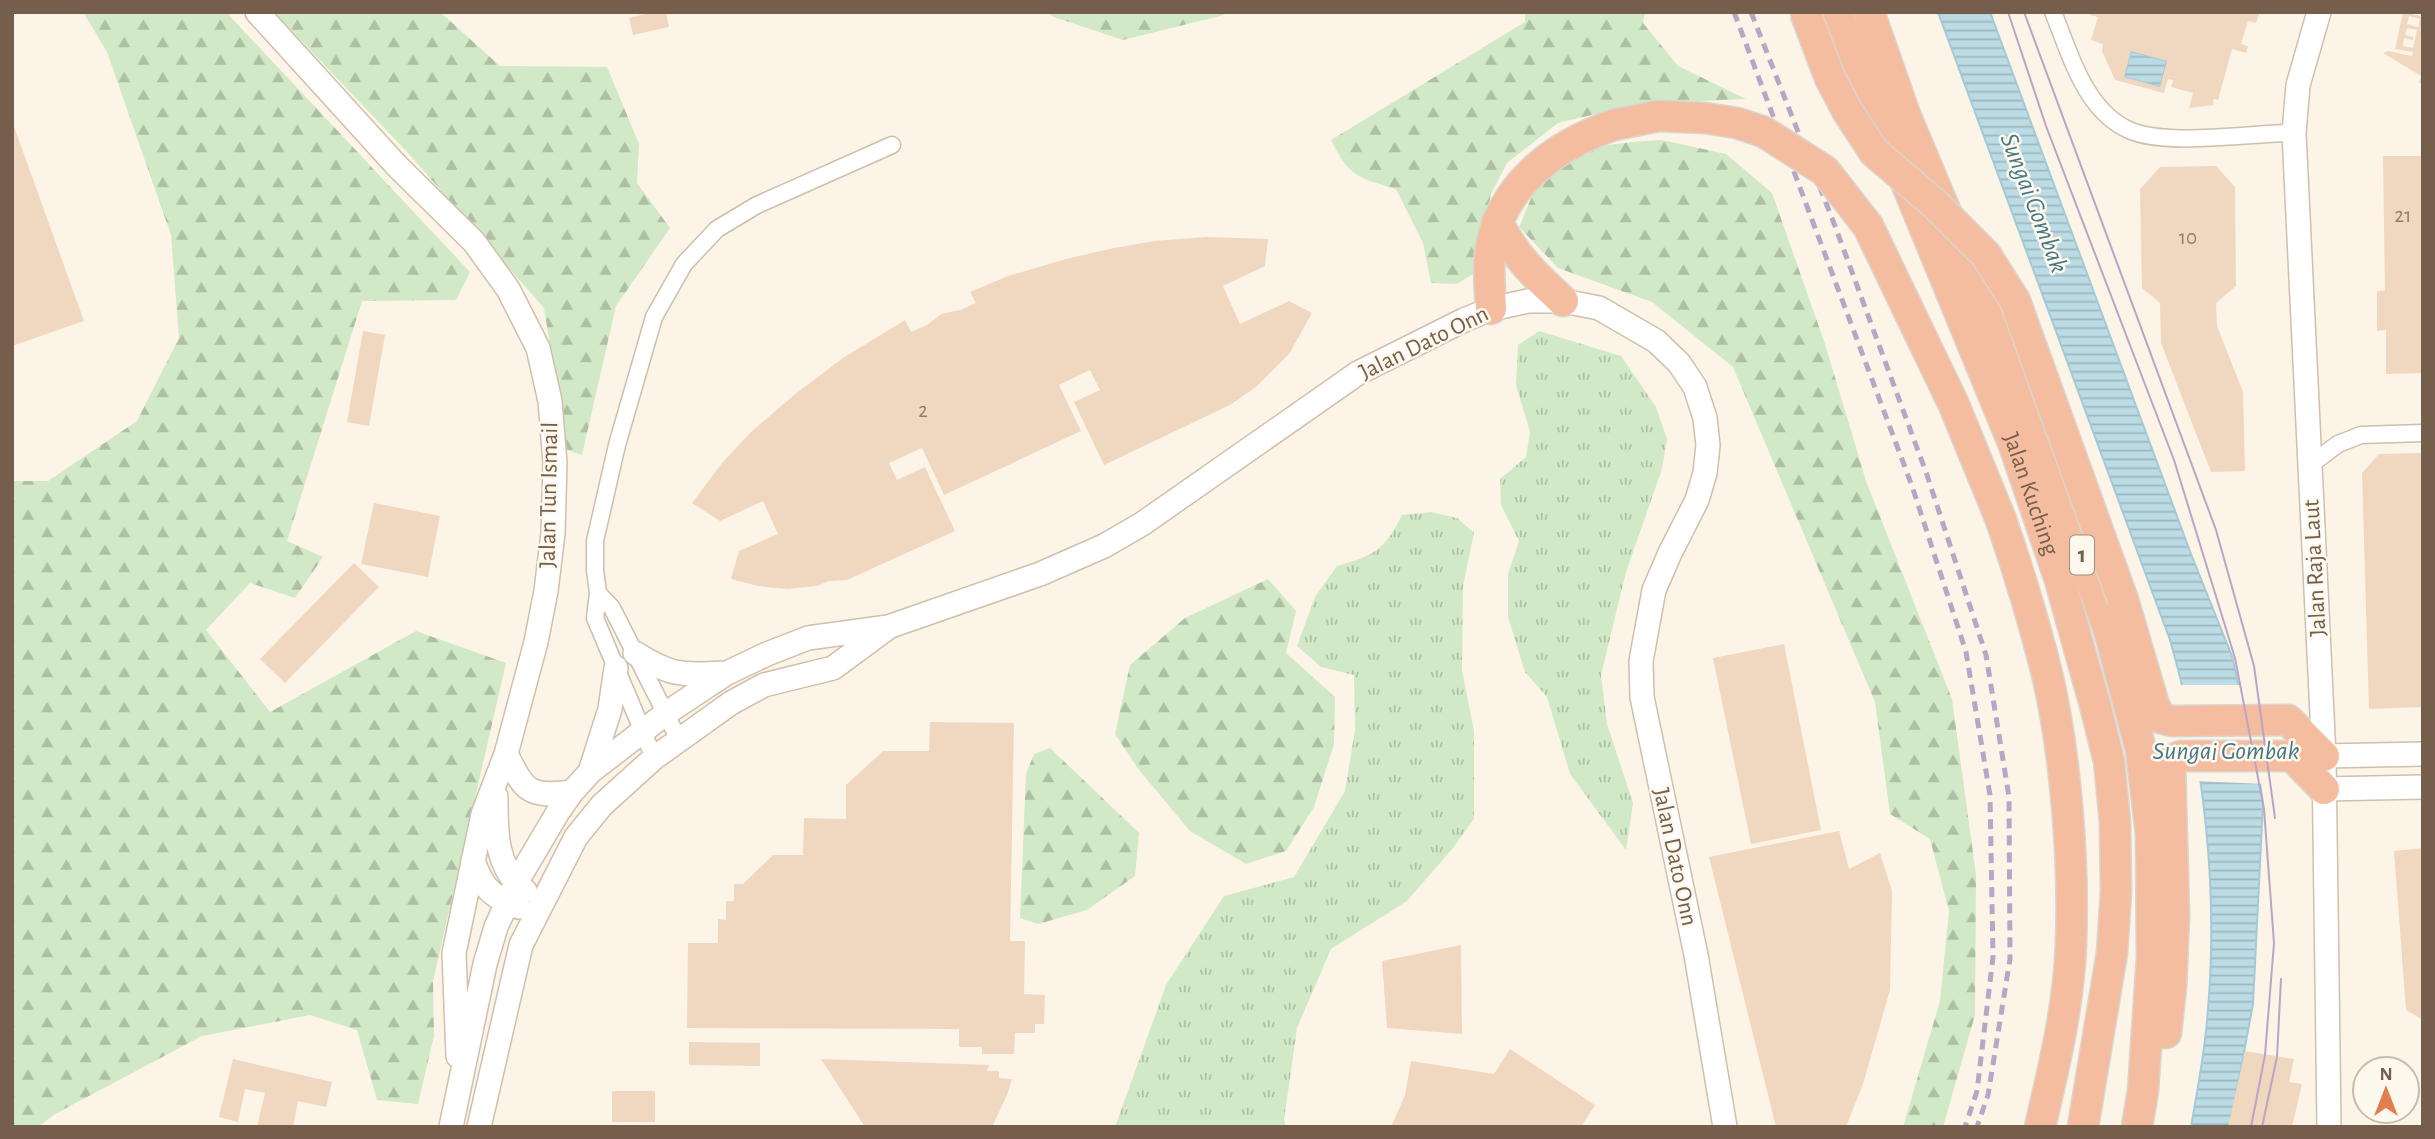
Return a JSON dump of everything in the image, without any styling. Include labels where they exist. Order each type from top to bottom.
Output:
[{"type":"highway","points":[[1805,12],[1830,78],[1874,152],[1936,205],[1986,255],[2015,301],[2123,600],[2160,718],[2172,721],[2288,720],[2324,757]]},
{"type":"highway","name":"Jalan Kuching","points":[[1836,12],[2014,446],[2060,580],[2109,761],[2116,822],[2116,891],[2112,953],[2083,1127]]},
{"type":"highway","name":"Jalan Kuching","points":[[1869,12],[1904,112],[1992,320],[2079,546],[2109,630],[2141,750],[2151,834],[2152,958],[2143,1091],[2137,1127]]},
{"type":"highway","points":[[1491,309],[1490,254],[1497,222],[1508,199],[1536,168],[1557,152],[1578,139],[1614,125],[1658,116],[1705,118],[1737,123],[1764,132],[1825,171],[1868,226],[1954,405],[2001,520],[2025,591],[2048,681],[2061,756],[2069,843],[2071,944],[2066,1001],[2040,1127]]},
{"type":"highway","points":[[1497,222],[1511,248],[1563,301]]},
{"type":"highway","points":[[2152,1127],[2160,1095],[2171,986],[2174,851],[2169,770],[2172,761],[2181,757],[2292,757],[2325,789]]},
{"type":"street","name":"Jalan Tun Ismail","points":[[257,12],[397,166],[474,242],[508,289],[538,348],[550,401],[555,463],[546,591],[536,642],[506,754],[483,814],[472,860],[479,880],[489,891],[511,893],[538,909]]},
{"type":"street","points":[[2053,12],[2089,93],[2105,115],[2129,130],[2151,137],[2176,138],[2294,133]]},
{"type":"street","name":"Jalan Raja Laut","points":[[2319,12],[2298,85],[2294,133],[2324,757],[2329,1127]]},
{"type":"street","points":[[479,1127],[521,945],[538,909],[576,837],[602,805],[654,758],[595,618],[598,593],[595,541],[617,445],[654,317],[684,264],[717,229],[757,205],[892,145]]},
{"type":"street","name":"Jalan Dato Onn","points":[[642,732],[727,673],[767,654],[808,638],[888,627],[1031,577],[1104,546],[1142,524],[1358,373],[1464,320],[1491,309],[1528,301],[1563,301],[1599,308],[1656,341],[1679,363],[1695,387],[1705,418],[1705,473],[1697,500],[1654,590],[1640,661],[1642,696],[1696,955],[1725,1127]]},
{"type":"street","points":[[2310,465],[2338,444],[2361,435],[2423,433]]},
{"type":"street","points":[[598,593],[612,608],[679,740]]},
{"type":"street","name":"Jalan Dato Onn","points":[[654,758],[731,703],[764,685],[833,668],[888,627]]},
{"type":"street","points":[[635,653],[660,669],[676,674],[727,673]]},
{"type":"street","points":[[590,772],[610,709],[616,668]]},
{"type":"street","points":[[451,1127],[485,964],[511,893],[572,792],[590,772],[642,732]]},
{"type":"street","points":[[506,754],[519,780],[528,789],[542,795],[572,792]]},
{"type":"street","points":[[2324,757],[2423,754]]},
{"type":"street","name":"Jalan Tun Ismail","points":[[496,784],[497,846],[511,893]]},
{"type":"street","points":[[2325,789],[2423,787]]},
{"type":"street","points":[[460,1081],[455,1021],[454,953],[472,860]]},
{"type":"street","points":[[485,1092],[496,1127]]},
{"type":"green space","points":[[83,12],[226,12],[470,272],[456,300],[362,301],[287,541],[323,557],[295,598],[250,583],[206,630],[270,712],[416,631],[506,663],[433,981],[434,1036],[418,1104],[377,1100],[357,1030],[310,1015],[202,1036],[55,1114],[38,1127],[12,1127],[12,481],[48,481],[137,421],[179,338],[171,235],[107,52]]},
{"type":"green space","points":[[274,12],[440,12],[500,66],[607,67],[639,144],[637,183],[670,228],[616,306],[582,455],[567,450],[544,308],[408,153]]},
{"type":"green space","points":[[1047,12],[1223,12],[1224,15],[1123,40],[1054,17]]},
{"type":"green space","points":[[1525,12],[1645,12],[1643,23],[1678,66],[1746,99],[1637,104],[1558,123],[1507,163],[1491,194],[1473,274],[1457,284],[1431,283],[1423,243],[1396,189],[1356,174],[1344,162],[1331,140],[1525,22]]},
{"type":"green space","points":[[1662,140],[1726,154],[1772,193],[1825,344],[1866,481],[1952,699],[1976,875],[1975,1015],[1943,1127],[1903,1127],[1940,1001],[1949,911],[1930,839],[1890,814],[1875,702],[1733,367],[1652,302],[1558,268],[1519,227],[1537,187],[1553,169],[1566,160],[1596,148],[1628,142]]},
{"type":"green space","points":[[1539,331],[1621,356],[1656,407],[1667,439],[1662,469],[1626,572],[1601,675],[1607,724],[1633,803],[1626,850],[1570,774],[1547,697],[1525,672],[1508,617],[1508,574],[1519,541],[1501,505],[1500,479],[1526,457],[1530,432],[1516,385],[1518,345]]},
{"type":"green space","points":[[1431,512],[1457,518],[1474,533],[1463,586],[1462,670],[1474,731],[1474,819],[1407,901],[1331,949],[1297,1028],[1284,1120],[1286,1127],[1115,1127],[1166,985],[1224,896],[1294,877],[1345,791],[1355,730],[1354,675],[1321,667],[1297,646],[1315,597],[1337,566],[1377,550],[1390,536],[1402,515]]},
{"type":"green space","points":[[1268,579],[1296,611],[1286,653],[1335,697],[1334,744],[1314,807],[1286,851],[1246,864],[1190,831],[1139,770],[1115,734],[1130,665],[1185,618]]},
{"type":"green space","points":[[1050,748],[1139,833],[1135,876],[1087,910],[1038,924],[1020,918],[1026,774],[1034,754]]},
{"type":"water","name":"Sungai Gombak","points":[[1938,12],[1990,12],[2191,554],[2232,656],[2254,739],[2263,804],[2253,1004],[2230,1127],[2191,1127],[2206,1034],[2210,973],[2210,877],[2192,732],[2170,640]]},
{"type":"water","points":[[2131,51],[2167,61],[2160,87],[2124,77]]},
{"type":"pier","points":[[2179,685],[2242,685],[2258,738],[2264,784],[2197,781]]},
{"type":"building","points":[[666,12],[669,27],[633,35],[629,18]]},
{"type":"building","points":[[2091,12],[2260,12],[2256,23],[2248,21],[2241,44],[2248,46],[2246,53],[2232,49],[2218,100],[2214,99],[2213,105],[2189,108],[2193,93],[2171,87],[2173,80],[2168,79],[2164,93],[2115,80],[2102,51],[2103,44],[2091,40],[2098,17],[2090,15]],"holes":[[[2131,51],[2167,61],[2160,87],[2124,77]]]},
{"type":"building","points":[[2403,12],[2420,16],[2423,12],[2423,83],[2419,83],[2421,76],[2383,53],[2388,51],[2412,56],[2413,52],[2395,49]],"holes":[[[2409,16],[2420,19],[2418,27],[2407,24]],[[2407,28],[2417,30],[2413,48],[2403,46],[2404,38],[2413,40],[2413,37],[2405,35]]]},
{"type":"building","points":[[12,121],[84,321],[12,346]]},
{"type":"building","points":[[2383,156],[2423,156],[2423,373],[2386,374],[2386,330],[2377,331],[2377,291],[2385,291]]},
{"type":"building","points":[[2216,166],[2235,187],[2236,286],[2216,303],[2217,326],[2243,392],[2245,471],[2211,472],[2161,343],[2160,303],[2142,288],[2140,189],[2160,167]]},
{"type":"building","points":[[1206,237],[1268,239],[1265,266],[1223,286],[1240,324],[1289,301],[1312,313],[1289,354],[1256,387],[1230,405],[1104,465],[1074,402],[1100,390],[1090,370],[1059,385],[1081,431],[944,495],[922,448],[889,463],[897,480],[925,467],[955,531],[847,580],[787,589],[758,586],[731,579],[739,551],[778,534],[763,501],[720,521],[692,503],[722,463],[751,432],[843,358],[905,320],[911,332],[927,325],[941,314],[976,303],[970,292],[1008,276],[1114,248],[1154,241]]},
{"type":"building","points":[[363,331],[385,335],[369,426],[347,422]]},
{"type":"building","points":[[2423,453],[2423,707],[2369,709],[2362,473],[2379,454]]},
{"type":"building","points":[[374,503],[440,516],[428,577],[361,564]]},
{"type":"building","points":[[354,563],[379,587],[285,683],[260,659]]},
{"type":"building","points":[[1784,644],[1821,830],[1751,844],[1713,658]]},
{"type":"building","points":[[930,722],[1014,723],[1010,941],[1025,941],[1024,994],[1045,995],[1044,1024],[1035,1024],[1035,1033],[1015,1033],[1014,1054],[982,1054],[982,1047],[959,1047],[959,1029],[687,1028],[688,943],[718,943],[718,919],[726,920],[726,901],[734,901],[734,884],[743,884],[773,855],[803,855],[804,818],[846,819],[846,785],[883,751],[929,751]]},
{"type":"building","points":[[1839,831],[1849,869],[1880,853],[1892,891],[1890,990],[1863,1084],[1846,1127],[1776,1127],[1709,857]]},
{"type":"building","points":[[2423,848],[2423,1020],[2406,1010],[2394,851]]},
{"type":"building","points":[[1461,945],[1462,1034],[1387,1028],[1382,961]]},
{"type":"building","points":[[689,1042],[760,1043],[760,1066],[689,1065]]},
{"type":"building","points":[[1510,1049],[1595,1105],[1581,1127],[1391,1127],[1405,1095],[1411,1061],[1494,1074]]},
{"type":"building","points":[[2245,1051],[2294,1059],[2289,1082],[2302,1084],[2292,1127],[2228,1127]]},
{"type":"building","points":[[233,1059],[332,1082],[326,1107],[298,1101],[293,1127],[257,1127],[265,1093],[245,1089],[238,1122],[219,1117]]},
{"type":"building","points":[[821,1059],[989,1065],[987,1071],[999,1071],[999,1078],[1012,1079],[992,1127],[865,1127]]},
{"type":"building","points":[[612,1091],[655,1091],[655,1122],[612,1122]]},
{"type":"tram line","points":[[2008,12],[2046,126],[2174,460],[2235,658],[2264,809],[2274,943],[2265,1055],[2251,1127]]},
{"type":"tram line","points":[[2024,12],[2216,530],[2254,666],[2275,818]]},
{"type":"tram line","points":[[2262,1127],[2277,1057],[2281,979]]},
{"type":"railway","points":[[1734,12],[1912,486],[1966,652],[1990,795],[1993,957],[1977,1091],[1965,1127]]},
{"type":"railway","points":[[1751,12],[1835,226],[1927,475],[1986,655],[2009,797],[2010,959],[1988,1095],[1977,1127]]}]
